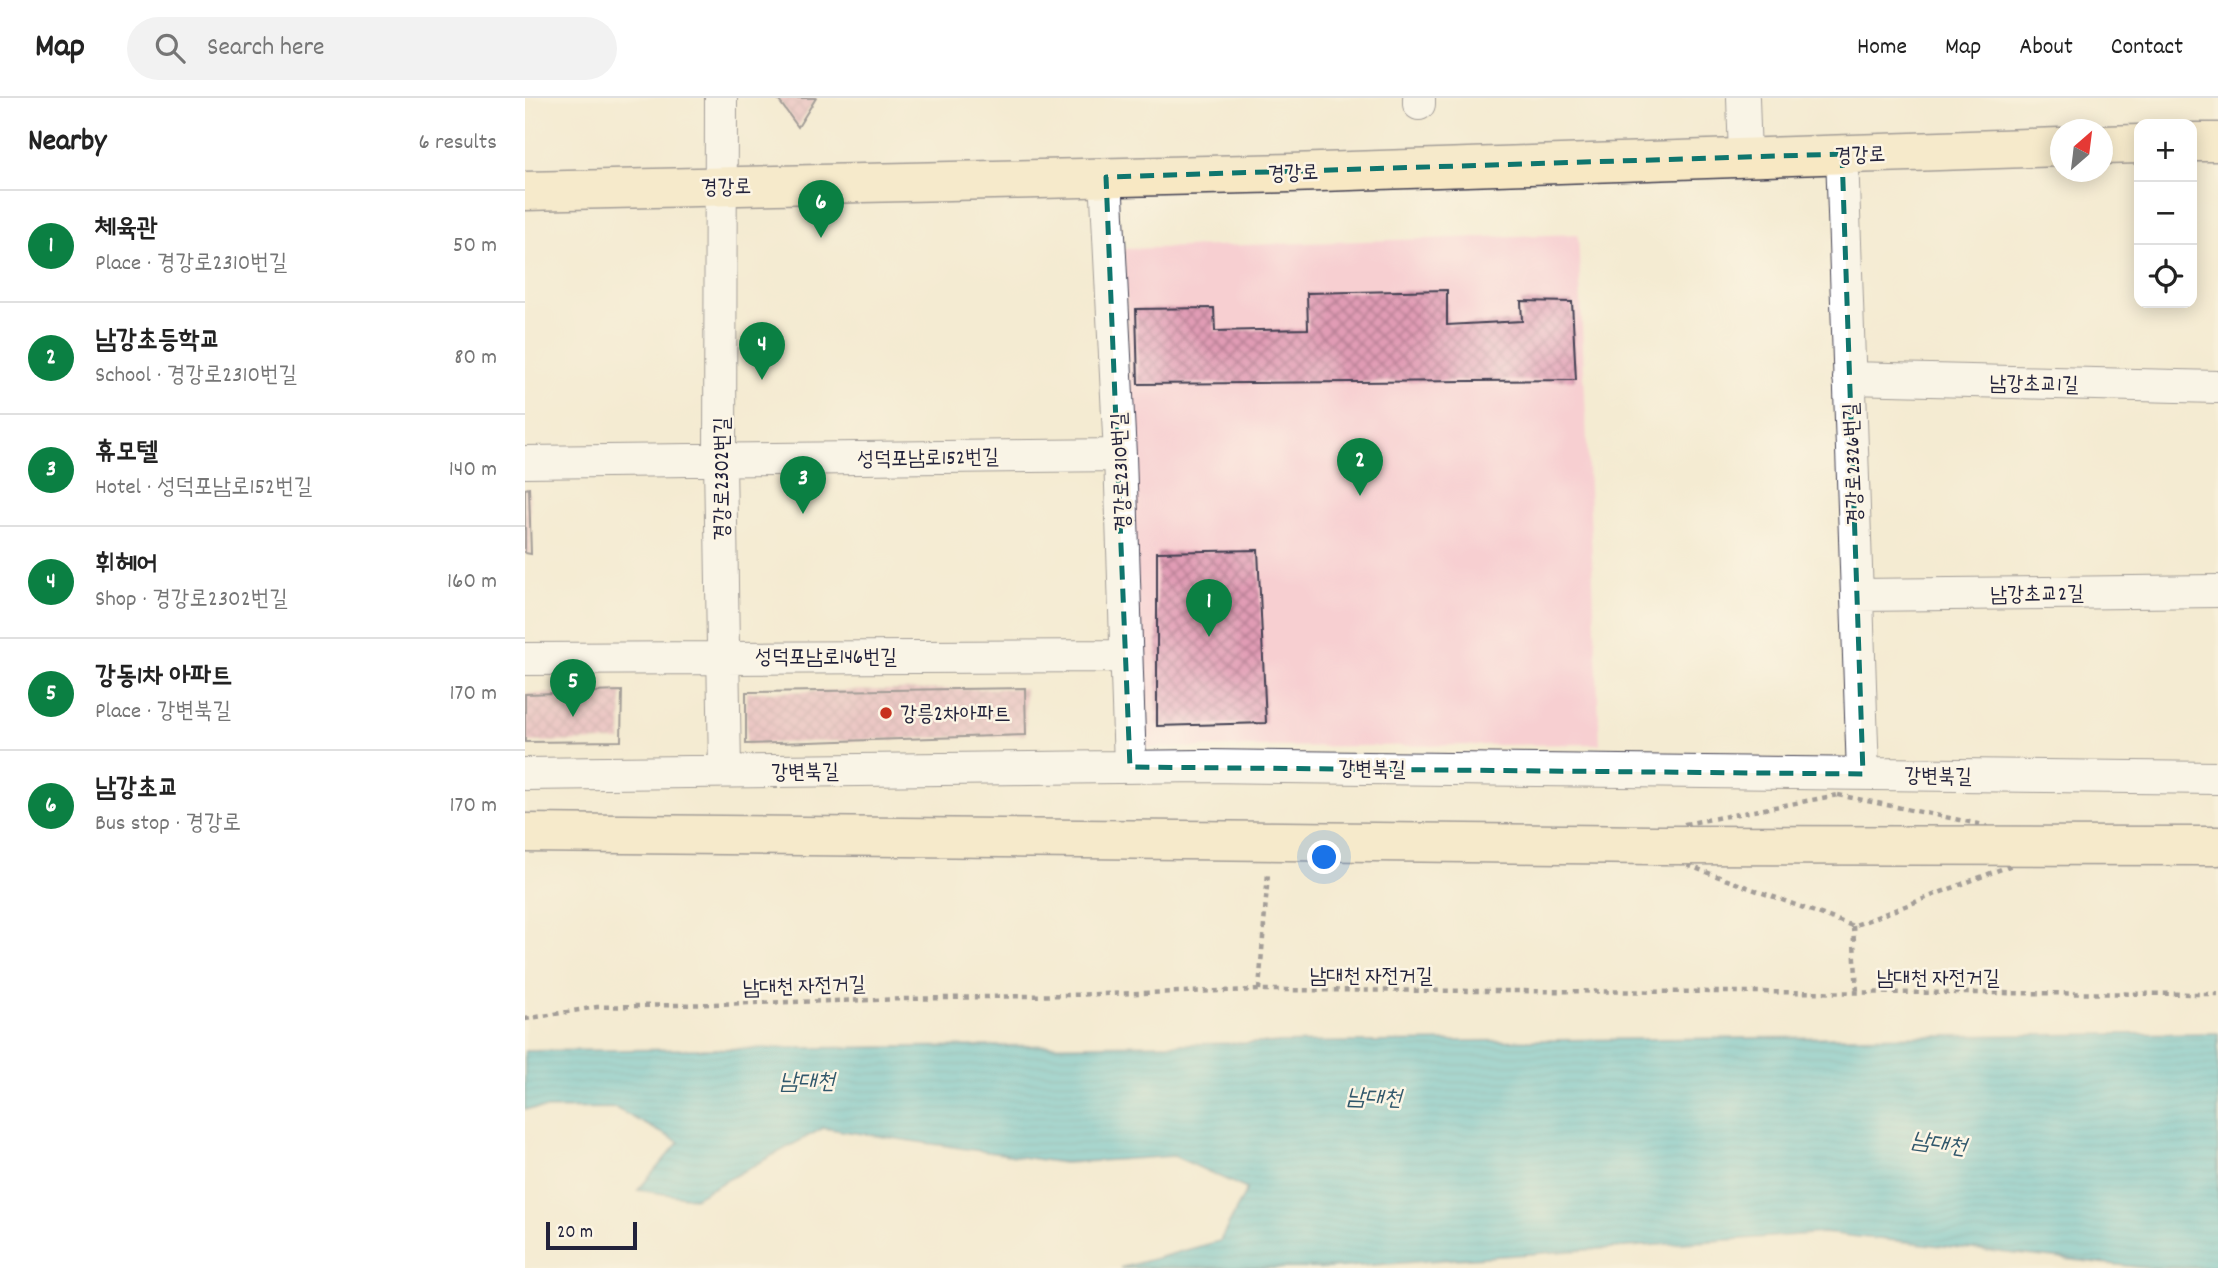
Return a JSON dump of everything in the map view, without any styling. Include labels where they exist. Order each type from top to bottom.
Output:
[{"type":"street","name":"경강로2302번길","points":[[721,98],[723,186],[720,460],[725,771]]},
{"type":"street","points":[[1743,98],[1745,157]]},
{"type":"street","points":[[2197,142],[2218,142]]},
{"type":"street","points":[[2113,145],[2134,144]]},
{"type":"street","name":"경강로","points":[[525,191],[1106,177],[2050,147]]},
{"type":"street","name":"경강로2326번길","points":[[1842,154],[1863,774]]},
{"type":"street","name":"경강로2310번길","points":[[1106,177],[1120,455],[1130,767]]},
{"type":"street","name":"남강초교1길","points":[[1850,379],[2218,387]]},
{"type":"street","name":"성덕포남로152번길","points":[[525,463],[1120,455]]},
{"type":"street","name":"남강초교2길","points":[[1857,594],[2218,591]]},
{"type":"street","name":"성덕포남로146번길","points":[[525,659],[1126,656]]},
{"type":"street","name":"강변북길","points":[[525,774],[1130,767],[2218,778]]},
{"type":"street","points":[[525,833],[1271,841],[2218,846]]},
{"type":"path","points":[[1259,990],[1271,841]]},
{"type":"path","points":[[1853,926],[1857,993]]},
{"type":"path","name":"남대천 자전거길","points":[[525,1019],[597,1007],[1259,990],[2218,994]]},
{"type":"highlighted area","points":[[1842,154],[1863,774],[1130,767],[1106,177]]},
{"type":"shaded area","points":[[1578,234],[1600,744],[1138,748],[1125,249]]},
{"type":"water","name":"남대천","points":[[2218,1033],[2218,1268],[2148,1268],[1824,1233],[1327,1268],[1120,1268],[1220,1241],[1247,1189],[1174,1156],[1064,1163],[823,1128],[694,1198],[638,1190],[679,1142],[615,1108],[525,1109],[525,1051]]},
{"type":"building","points":[[777,98],[816,98],[798,127]]},
{"type":"building","points":[[1447,290],[1447,325],[1522,321],[1521,301],[1572,302],[1576,380],[1138,384],[1136,309],[1214,308],[1215,331],[1308,329],[1307,293]]},
{"type":"building","points":[[529,488],[531,554],[525,553],[525,489]]},
{"type":"building","points":[[1258,550],[1266,723],[1157,726],[1157,552]]},
{"type":"building","name":"강릉2차아파트","points":[[1025,688],[1026,735],[746,744],[746,692]]},
{"type":"building","points":[[622,691],[621,741],[525,742],[525,694]]},
{"type":"place","name":"남강초교","points":[[821,238]]},
{"type":"place","name":"휘헤어","points":[[762,380]]},
{"type":"place","name":"남강초등학교","points":[[1360,496]]},
{"type":"place","name":"휴모텔","points":[[803,514]]},
{"type":"place","name":"체육관","points":[[1209,637]]},
{"type":"place","name":"강릉2차아파트","points":[[886,713]]},
{"type":"place","name":"강동1차 아파트","points":[[573,717]]}]
